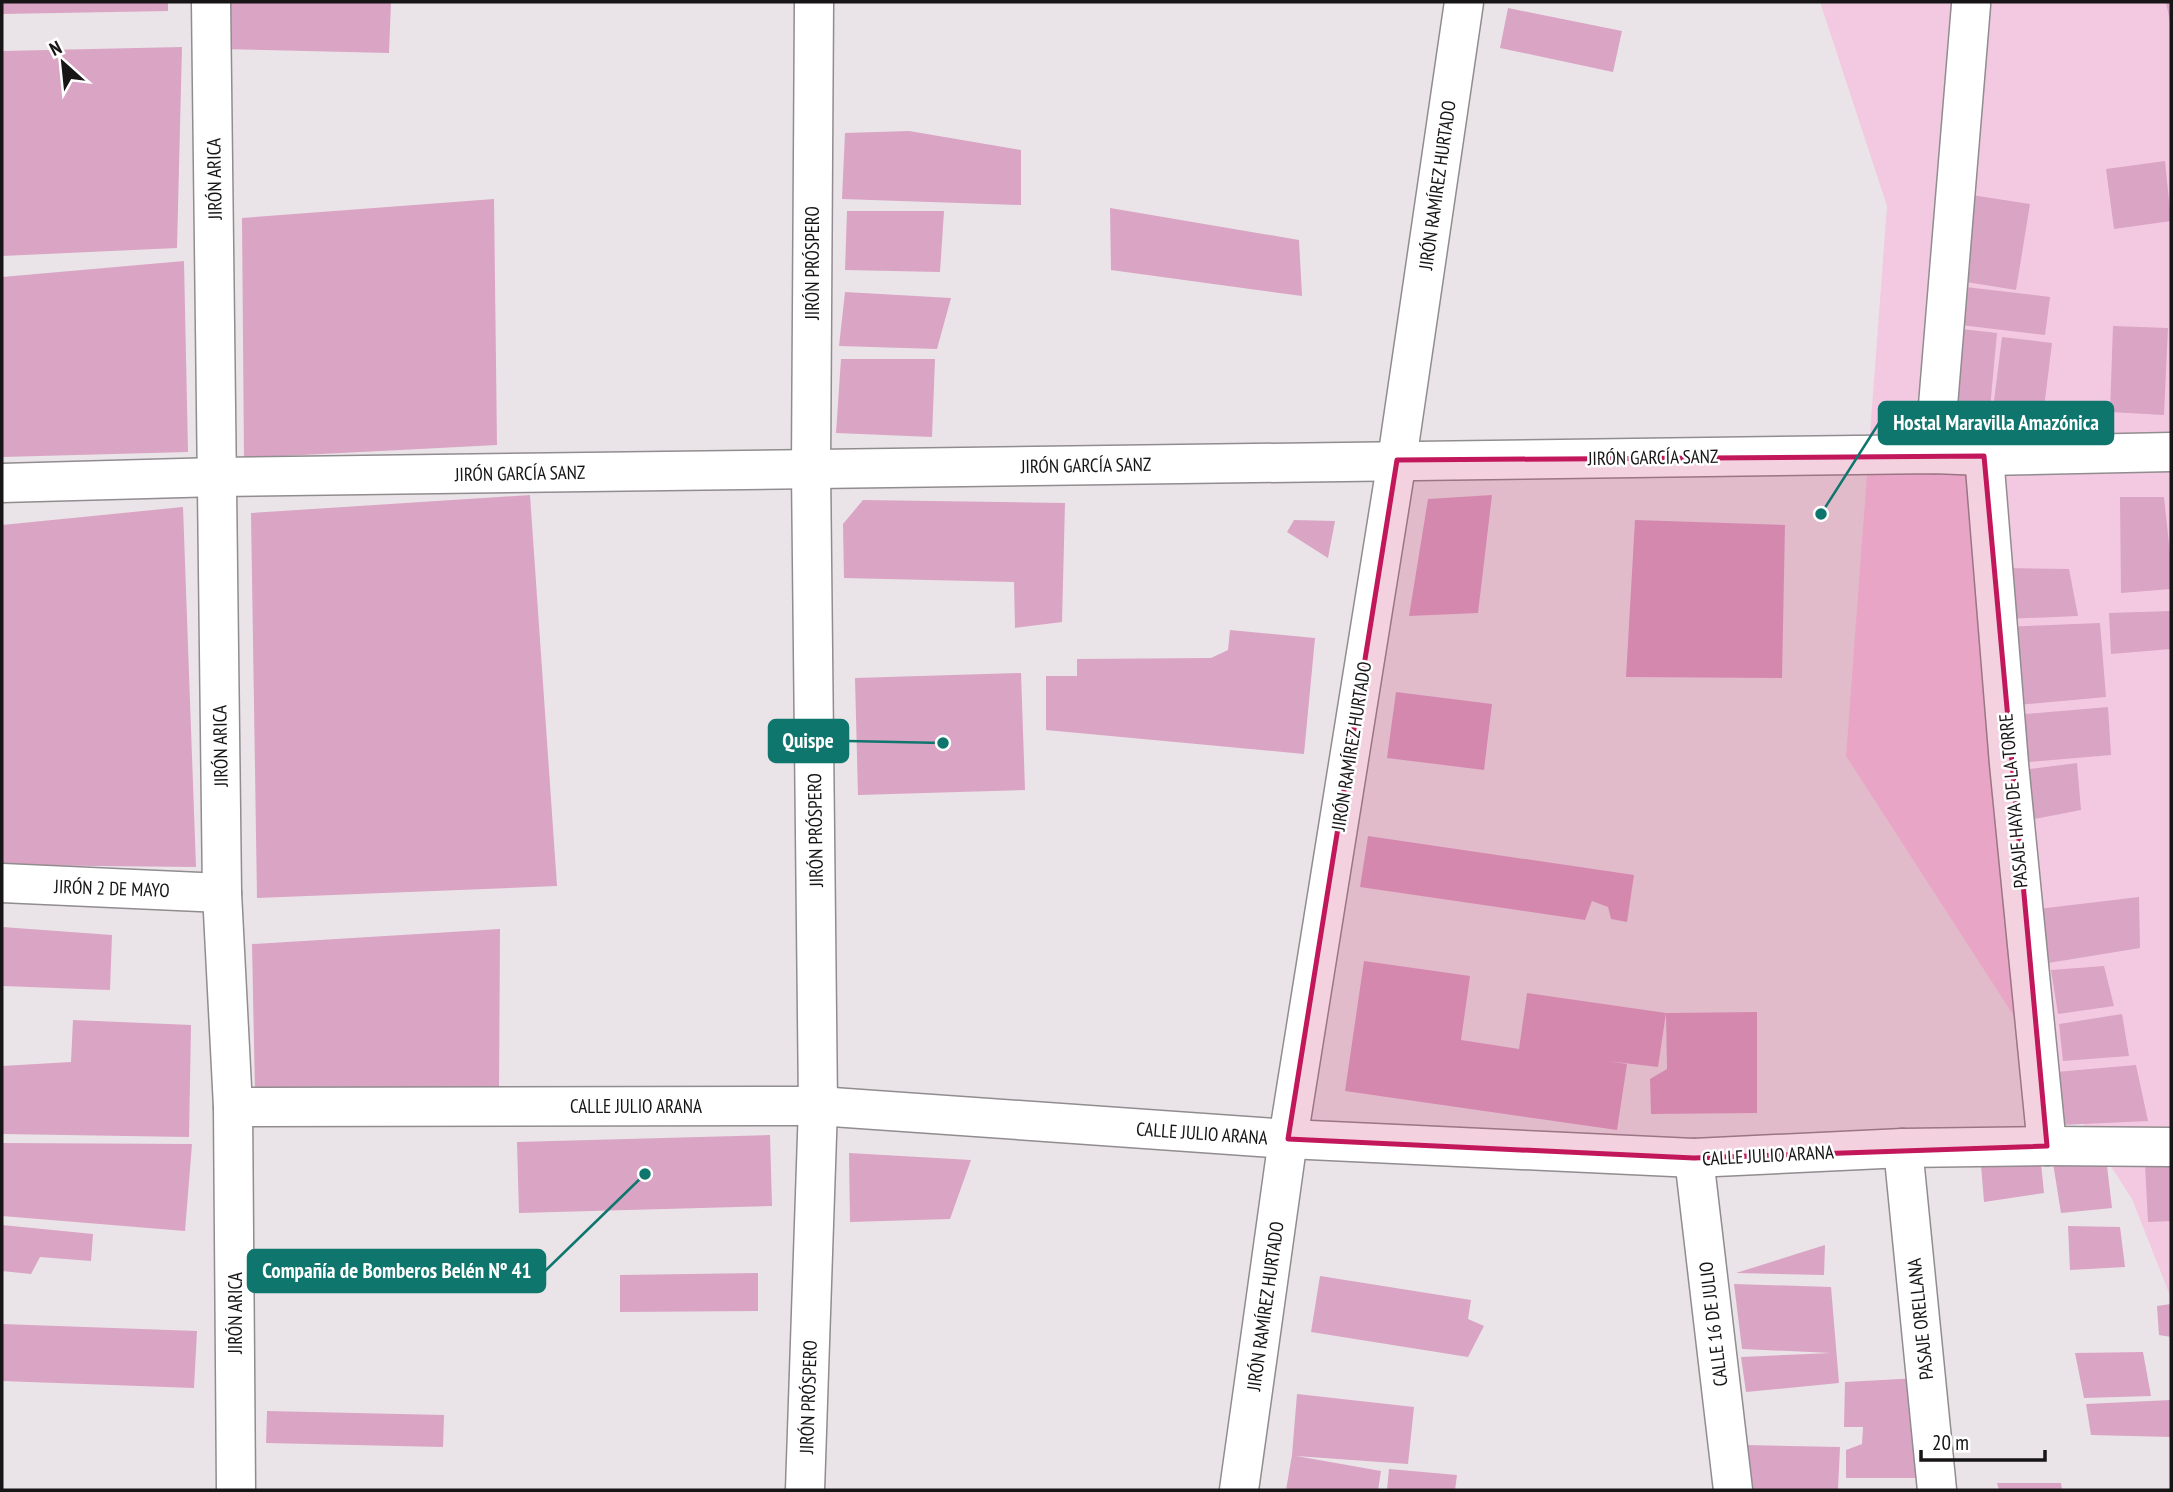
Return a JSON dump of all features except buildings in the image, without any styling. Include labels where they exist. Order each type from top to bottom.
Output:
[{"type":"street","name":"JIRÓN ARICA","points":[[211,2],[222,892],[233,1107],[236,1490]]},
{"type":"street","name":"JIRÓN PRÓSPERO","points":[[805,1490],[818,1106],[811,469],[814,2]]},
{"type":"street","name":"JIRÓN RAMÍREZ HURTADO","points":[[1239,1490],[1288,1139],[1397,460],[1464,2]]},
{"type":"street","points":[[1934,454],[1970,5]]},
{"type":"street","name":"JIRÓN GARCÍA SANZ","points":[[2,483],[218,477],[1397,460],[2171,452]]},
{"type":"street","name":"PASAJE HAYA DE LA TORRE","points":[[1984,456],[2009,764],[2047,1146]]},
{"type":"street","name":"JIRÓN 2 DE MAYO","points":[[2,883],[222,892]]},
{"type":"street","name":"CALLE JULIO ARANA","points":[[233,1107],[818,1106],[1288,1139],[1694,1158],[1903,1148],[2171,1147]]},
{"type":"street","name":"PASAJE ORELLANA","points":[[1903,1148],[1937,1490]]},
{"type":"street","name":"CALLE 16 DE JULIO","points":[[1694,1158],[1733,1490]]},
{"type":"highlighted area","points":[[1984,456],[2047,1146],[1694,1158],[1288,1139],[1397,460]]},
{"type":"shaded area","points":[[1820,2],[2171,2],[2171,1298],[2132,1199],[1846,756],[1887,206]]},
{"type":"place","name":"Hostal Maravilla Amazónica","points":[[1821,514]]},
{"type":"place","name":"Quispe","points":[[943,743]]},
{"type":"place","name":"Compañía de Bomberos Belén Nº 41","points":[[645,1174]]}]
